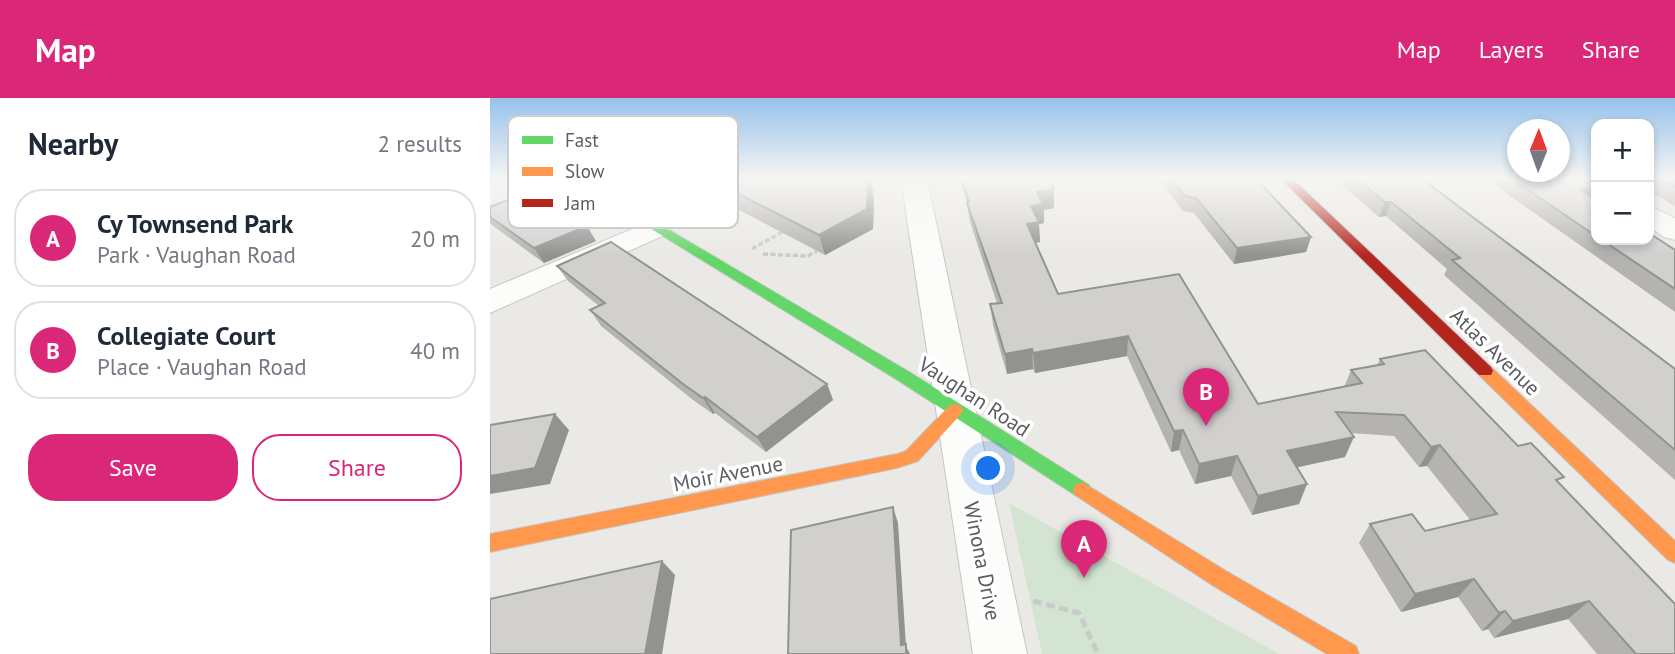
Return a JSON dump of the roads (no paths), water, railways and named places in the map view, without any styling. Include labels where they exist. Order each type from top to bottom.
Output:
[{"type":"street","name":"Winona Drive","points":[[919,205],[1000,654]]},
{"type":"street","name":"Atlas Avenue","points":[[1314,205],[1675,554]]},
{"type":"street","points":[[1654,218],[1675,231]]},
{"type":"street","points":[[490,302],[656,228]]},
{"type":"street","name":"Vaughan Road","points":[[656,228],[814,321],[1219,578],[1348,654]]},
{"type":"street","name":"Moir Avenue","points":[[490,544],[897,461],[912,456],[955,410]]},
{"type":"place","name":"Collegiate Court","points":[[1206,426]]},
{"type":"place","name":"Cy Townsend Park","points":[[1084,578]]}]
